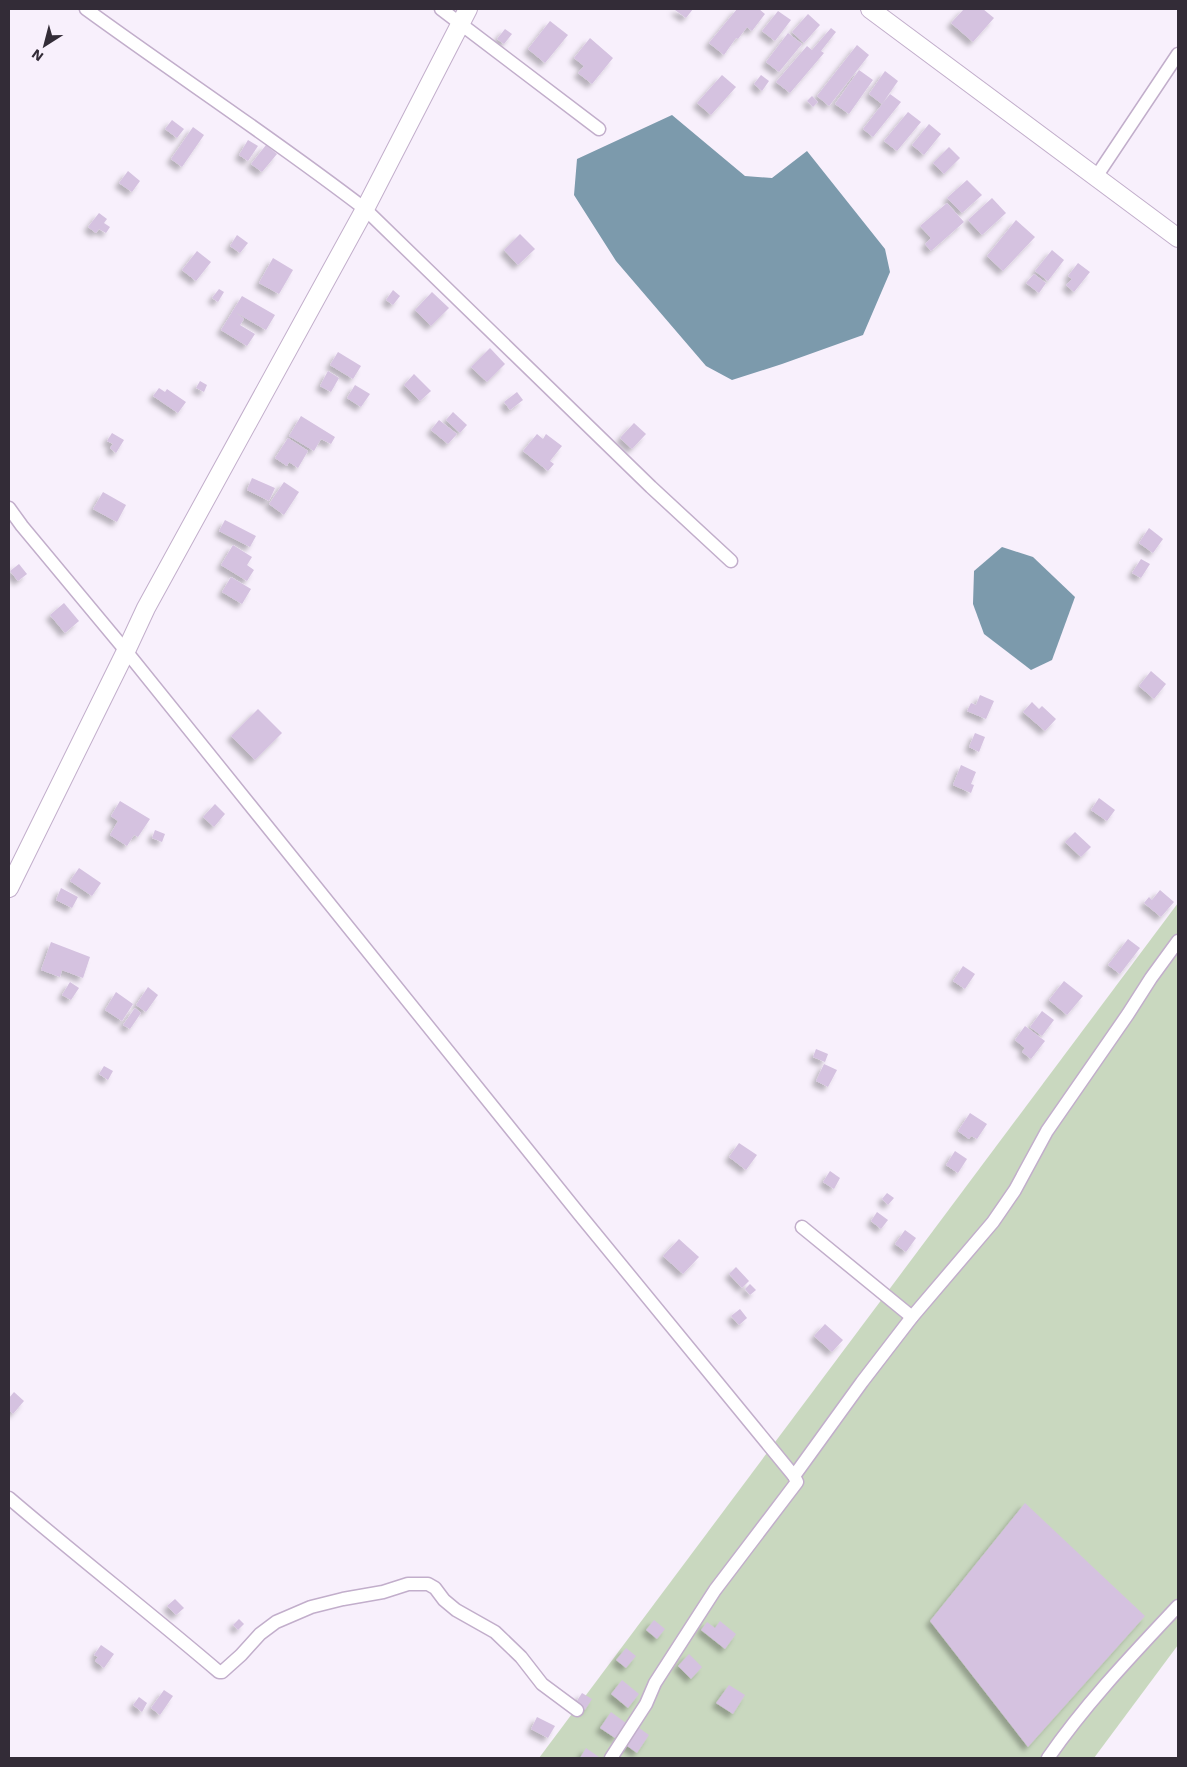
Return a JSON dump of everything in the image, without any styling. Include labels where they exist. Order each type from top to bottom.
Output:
[{"type":"street","points":[[86,9],[320,174],[365,209],[651,487],[731,561]]},
{"type":"street","points":[[441,9],[465,16],[599,129]]},
{"type":"street","points":[[870,9],[1178,238]]},
{"type":"street","points":[[11,876],[146,608],[365,209],[465,16]]},
{"type":"street","points":[[1096,177],[1178,54]]},
{"type":"street","points":[[9,508],[580,1216],[794,1476],[796,1482],[704,1607],[655,1683],[646,1704],[611,1758]]},
{"type":"street","points":[[794,1476],[912,1317],[993,1222],[1015,1190],[1047,1131],[1178,941]]},
{"type":"street","points":[[802,1227],[912,1317]]},
{"type":"street","points":[[9,1498],[219,1672],[222,1672],[242,1655],[260,1634],[276,1622],[311,1607],[383,1592],[408,1584],[428,1584],[435,1588],[444,1600],[456,1610],[495,1632],[521,1657],[542,1684],[577,1710]]},
{"type":"street","points":[[1048,1758],[1117,1671],[1178,1606]]},
{"type":"green space","points":[[1178,903],[1178,1645],[1094,1758],[539,1758]]},
{"type":"water","points":[[672,115],[745,176],[772,178],[807,151],[885,249],[890,272],[863,335],[732,380],[706,366],[616,261],[574,195],[577,159]]},
{"type":"water","points":[[1002,547],[1033,557],[1075,597],[1052,660],[1031,670],[984,634],[973,604],[974,571]]},
{"type":"building","points":[[676,9],[693,9],[686,18]]},
{"type":"building","points":[[737,9],[759,9],[765,14],[752,31],[747,27],[738,39],[736,38],[724,55],[709,43]]},
{"type":"building","points":[[964,9],[983,9],[994,18],[973,42],[951,23]]},
{"type":"building","points":[[778,11],[791,20],[775,41],[762,31]]},
{"type":"building","points":[[808,14],[820,25],[804,43],[792,32]]},
{"type":"building","points":[[550,21],[568,35],[545,63],[528,49]]},
{"type":"building","points":[[831,28],[836,32],[821,51],[824,53],[790,93],[776,82],[807,46],[812,50]]},
{"type":"building","points":[[505,29],[512,34],[504,44],[497,39]]},
{"type":"building","points":[[788,33],[802,44],[779,72],[766,62]]},
{"type":"building","points":[[590,38],[613,58],[592,84],[578,73],[584,66],[574,58]]},
{"type":"building","points":[[857,45],[869,55],[829,106],[817,96]]},
{"type":"building","points":[[859,70],[873,80],[849,114],[835,104]]},
{"type":"building","points":[[885,71],[898,81],[882,104],[869,94]]},
{"type":"building","points":[[722,75],[736,87],[711,115],[697,103]]},
{"type":"building","points":[[761,75],[769,81],[762,91],[754,84]]},
{"type":"building","points":[[890,94],[901,102],[873,137],[863,129]]},
{"type":"building","points":[[812,96],[818,102],[813,107],[807,101]]},
{"type":"building","points":[[908,112],[921,122],[897,151],[884,141]]},
{"type":"building","points":[[172,120],[184,129],[177,138],[165,129]]},
{"type":"building","points":[[929,124],[941,134],[924,155],[912,145]]},
{"type":"building","points":[[193,127],[204,135],[182,167],[171,159]]},
{"type":"building","points":[[248,140],[258,146],[248,161],[239,155]]},
{"type":"building","points":[[266,145],[277,154],[262,172],[251,164]]},
{"type":"building","points":[[949,147],[960,158],[944,174],[933,163]]},
{"type":"building","points":[[128,171],[140,181],[132,192],[119,183]]},
{"type":"building","points":[[967,180],[982,195],[962,213],[947,198]]},
{"type":"building","points":[[992,198],[1006,213],[982,235],[968,220]]},
{"type":"building","points":[[947,203],[964,222],[931,251],[925,244],[931,238],[920,226]]},
{"type":"building","points":[[99,213],[107,219],[104,223],[110,227],[106,233],[99,229],[96,233],[88,227]]},
{"type":"building","points":[[1016,220],[1035,237],[1003,271],[987,256]]},
{"type":"building","points":[[520,234],[535,249],[518,265],[504,250]]},
{"type":"building","points":[[237,235],[248,243],[240,253],[230,246]]},
{"type":"building","points":[[1052,250],[1064,260],[1048,281],[1035,271]]},
{"type":"building","points":[[197,251],[211,262],[196,281],[182,270]]},
{"type":"building","points":[[273,258],[293,270],[279,294],[259,283]]},
{"type":"building","points":[[1078,263],[1090,272],[1074,292],[1066,285],[1072,279],[1068,276]]},
{"type":"building","points":[[1034,274],[1046,283],[1039,293],[1026,283]]},
{"type":"building","points":[[219,289],[224,292],[218,302],[212,298]]},
{"type":"building","points":[[393,290],[400,296],[393,305],[386,300]]},
{"type":"building","points":[[432,292],[449,308],[431,326],[415,310]]},
{"type":"building","points":[[242,296],[275,315],[266,330],[235,312],[244,319],[240,325],[255,334],[247,346],[221,330]]},
{"type":"building","points":[[490,348],[505,364],[487,382],[471,367]]},
{"type":"building","points":[[338,352],[361,366],[353,379],[330,365]]},
{"type":"building","points":[[328,371],[339,378],[331,392],[320,386]]},
{"type":"building","points":[[414,374],[431,391],[420,401],[404,385]]},
{"type":"building","points":[[200,381],[207,385],[204,392],[196,388]]},
{"type":"building","points":[[355,385],[370,394],[361,407],[347,398]]},
{"type":"building","points":[[159,388],[165,392],[167,389],[186,402],[178,413],[153,396]]},
{"type":"building","points":[[517,392],[523,400],[510,410],[504,402]]},
{"type":"building","points":[[453,412],[467,425],[460,433],[446,420]]},
{"type":"building","points":[[301,416],[335,437],[331,444],[321,439],[314,451],[289,436]]},
{"type":"building","points":[[439,420],[457,434],[448,444],[431,430]]},
{"type":"building","points":[[634,423],[646,434],[632,449],[620,438]]},
{"type":"building","points":[[112,433],[124,440],[116,453],[110,448],[113,444],[107,441]]},
{"type":"building","points":[[537,434],[543,439],[546,434],[562,446],[550,461],[554,464],[548,471],[523,451]]},
{"type":"building","points":[[288,438],[308,451],[298,468],[289,462],[287,466],[275,458]]},
{"type":"building","points":[[252,478],[275,488],[269,501],[247,490]]},
{"type":"building","points":[[284,482],[299,492],[284,515],[269,504]]},
{"type":"building","points":[[103,492],[126,505],[117,522],[93,509]]},
{"type":"building","points":[[225,520],[256,536],[250,547],[219,531]]},
{"type":"building","points":[[1149,528],[1163,539],[1153,553],[1139,543]]},
{"type":"building","points":[[233,545],[252,557],[247,565],[254,570],[247,581],[221,565]]},
{"type":"building","points":[[1141,559],[1150,564],[1141,578],[1132,573]]},
{"type":"building","points":[[19,564],[27,574],[18,581],[10,571]]},
{"type":"building","points":[[231,577],[251,589],[242,604],[222,592]]},
{"type":"building","points":[[64,603],[79,621],[65,633],[50,615]]},
{"type":"building","points":[[1151,671],[1166,684],[1154,699],[1139,686]]},
{"type":"building","points":[[980,695],[994,701],[986,719],[967,711],[971,703],[976,705]]},
{"type":"building","points":[[1032,702],[1039,709],[1042,706],[1056,719],[1045,731],[1023,712]]},
{"type":"building","points":[[258,709],[282,733],[255,760],[231,736]]},
{"type":"building","points":[[975,733],[985,737],[979,752],[969,747]]},
{"type":"building","points":[[961,765],[976,772],[971,784],[974,785],[971,793],[953,785]]},
{"type":"building","points":[[1099,798],[1115,810],[1107,821],[1091,810]]},
{"type":"building","points":[[120,801],[150,819],[138,837],[134,835],[127,846],[110,835],[118,821],[111,816]]},
{"type":"building","points":[[215,804],[225,814],[214,827],[203,817]]},
{"type":"building","points":[[155,830],[165,834],[162,842],[152,838]]},
{"type":"building","points":[[1075,832],[1091,847],[1081,857],[1065,842]]},
{"type":"building","points":[[79,868],[101,883],[92,896],[70,881]]},
{"type":"building","points":[[61,888],[78,897],[72,908],[56,900]]},
{"type":"building","points":[[1160,890],[1174,902],[1161,917],[1144,903],[1149,897],[1152,900]]},
{"type":"building","points":[[1128,939],[1140,948],[1120,974],[1108,965]]},
{"type":"building","points":[[51,942],[90,957],[83,978],[62,970],[60,977],[41,970]]},
{"type":"building","points":[[963,966],[975,974],[965,989],[953,981]]},
{"type":"building","points":[[1064,981],[1083,996],[1067,1015],[1049,1000]]},
{"type":"building","points":[[70,982],[79,988],[71,1000],[62,995]]},
{"type":"building","points":[[148,987],[158,995],[146,1012],[136,1005]]},
{"type":"building","points":[[116,992],[133,1004],[122,1021],[105,1010]]},
{"type":"building","points":[[135,1008],[141,1013],[130,1029],[123,1025]]},
{"type":"building","points":[[1042,1011],[1054,1020],[1042,1036],[1030,1027]]},
{"type":"building","points":[[1025,1026],[1045,1041],[1031,1059],[1022,1052],[1025,1048],[1015,1040]]},
{"type":"building","points":[[816,1049],[828,1054],[825,1062],[813,1057]]},
{"type":"building","points":[[824,1064],[837,1070],[828,1087],[816,1081]]},
{"type":"building","points":[[104,1066],[113,1071],[108,1080],[99,1074]]},
{"type":"building","points":[[970,1113],[987,1124],[977,1139],[971,1136],[969,1139],[958,1131]]},
{"type":"building","points":[[739,1143],[757,1155],[746,1170],[729,1157]]},
{"type":"building","points":[[955,1151],[967,1159],[958,1173],[946,1165]]},
{"type":"building","points":[[830,1171],[840,1178],[834,1189],[823,1182]]},
{"type":"building","points":[[887,1193],[894,1198],[888,1205],[882,1199]]},
{"type":"building","points":[[877,1212],[888,1220],[881,1229],[871,1221]]},
{"type":"building","points":[[905,1230],[916,1238],[906,1252],[895,1244]]},
{"type":"building","points":[[679,1239],[699,1257],[683,1274],[663,1256]]},
{"type":"building","points":[[736,1267],[749,1281],[742,1288],[729,1274]]},
{"type":"building","points":[[750,1284],[756,1290],[750,1295],[745,1289]]},
{"type":"building","points":[[740,1309],[747,1318],[739,1325],[731,1316]]},
{"type":"building","points":[[825,1324],[843,1340],[832,1352],[814,1336]]},
{"type":"building","points":[[14,1392],[24,1401],[13,1414],[9,1410],[9,1398]]},
{"type":"building","points":[[1025,1503],[1145,1616],[1028,1747],[930,1621]]},
{"type":"building","points":[[175,1599],[184,1608],[176,1615],[167,1606]]},
{"type":"building","points":[[239,1619],[244,1624],[238,1630],[233,1625]]},
{"type":"building","points":[[654,1620],[665,1629],[657,1639],[646,1630]]},
{"type":"building","points":[[720,1621],[736,1634],[725,1649],[701,1630],[707,1622],[715,1628]]},
{"type":"building","points":[[101,1645],[114,1654],[104,1668],[95,1661],[98,1657],[94,1655]]},
{"type":"building","points":[[626,1648],[636,1656],[626,1668],[616,1660]]},
{"type":"building","points":[[689,1654],[702,1667],[691,1679],[678,1666]]},
{"type":"building","points":[[622,1680],[639,1694],[628,1708],[611,1694]]},
{"type":"building","points":[[729,1685],[745,1695],[733,1714],[716,1703]]},
{"type":"building","points":[[164,1690],[173,1696],[160,1715],[151,1708]]},
{"type":"building","points":[[582,1693],[592,1699],[585,1710],[575,1704]]},
{"type":"building","points":[[139,1697],[147,1703],[142,1712],[133,1705]]},
{"type":"building","points":[[611,1712],[626,1723],[615,1738],[600,1728]]},
{"type":"building","points":[[537,1717],[555,1726],[548,1738],[531,1729]]},
{"type":"building","points":[[635,1725],[649,1735],[637,1753],[623,1743]]},
{"type":"building","points":[[586,1748],[599,1757],[580,1758]]}]
